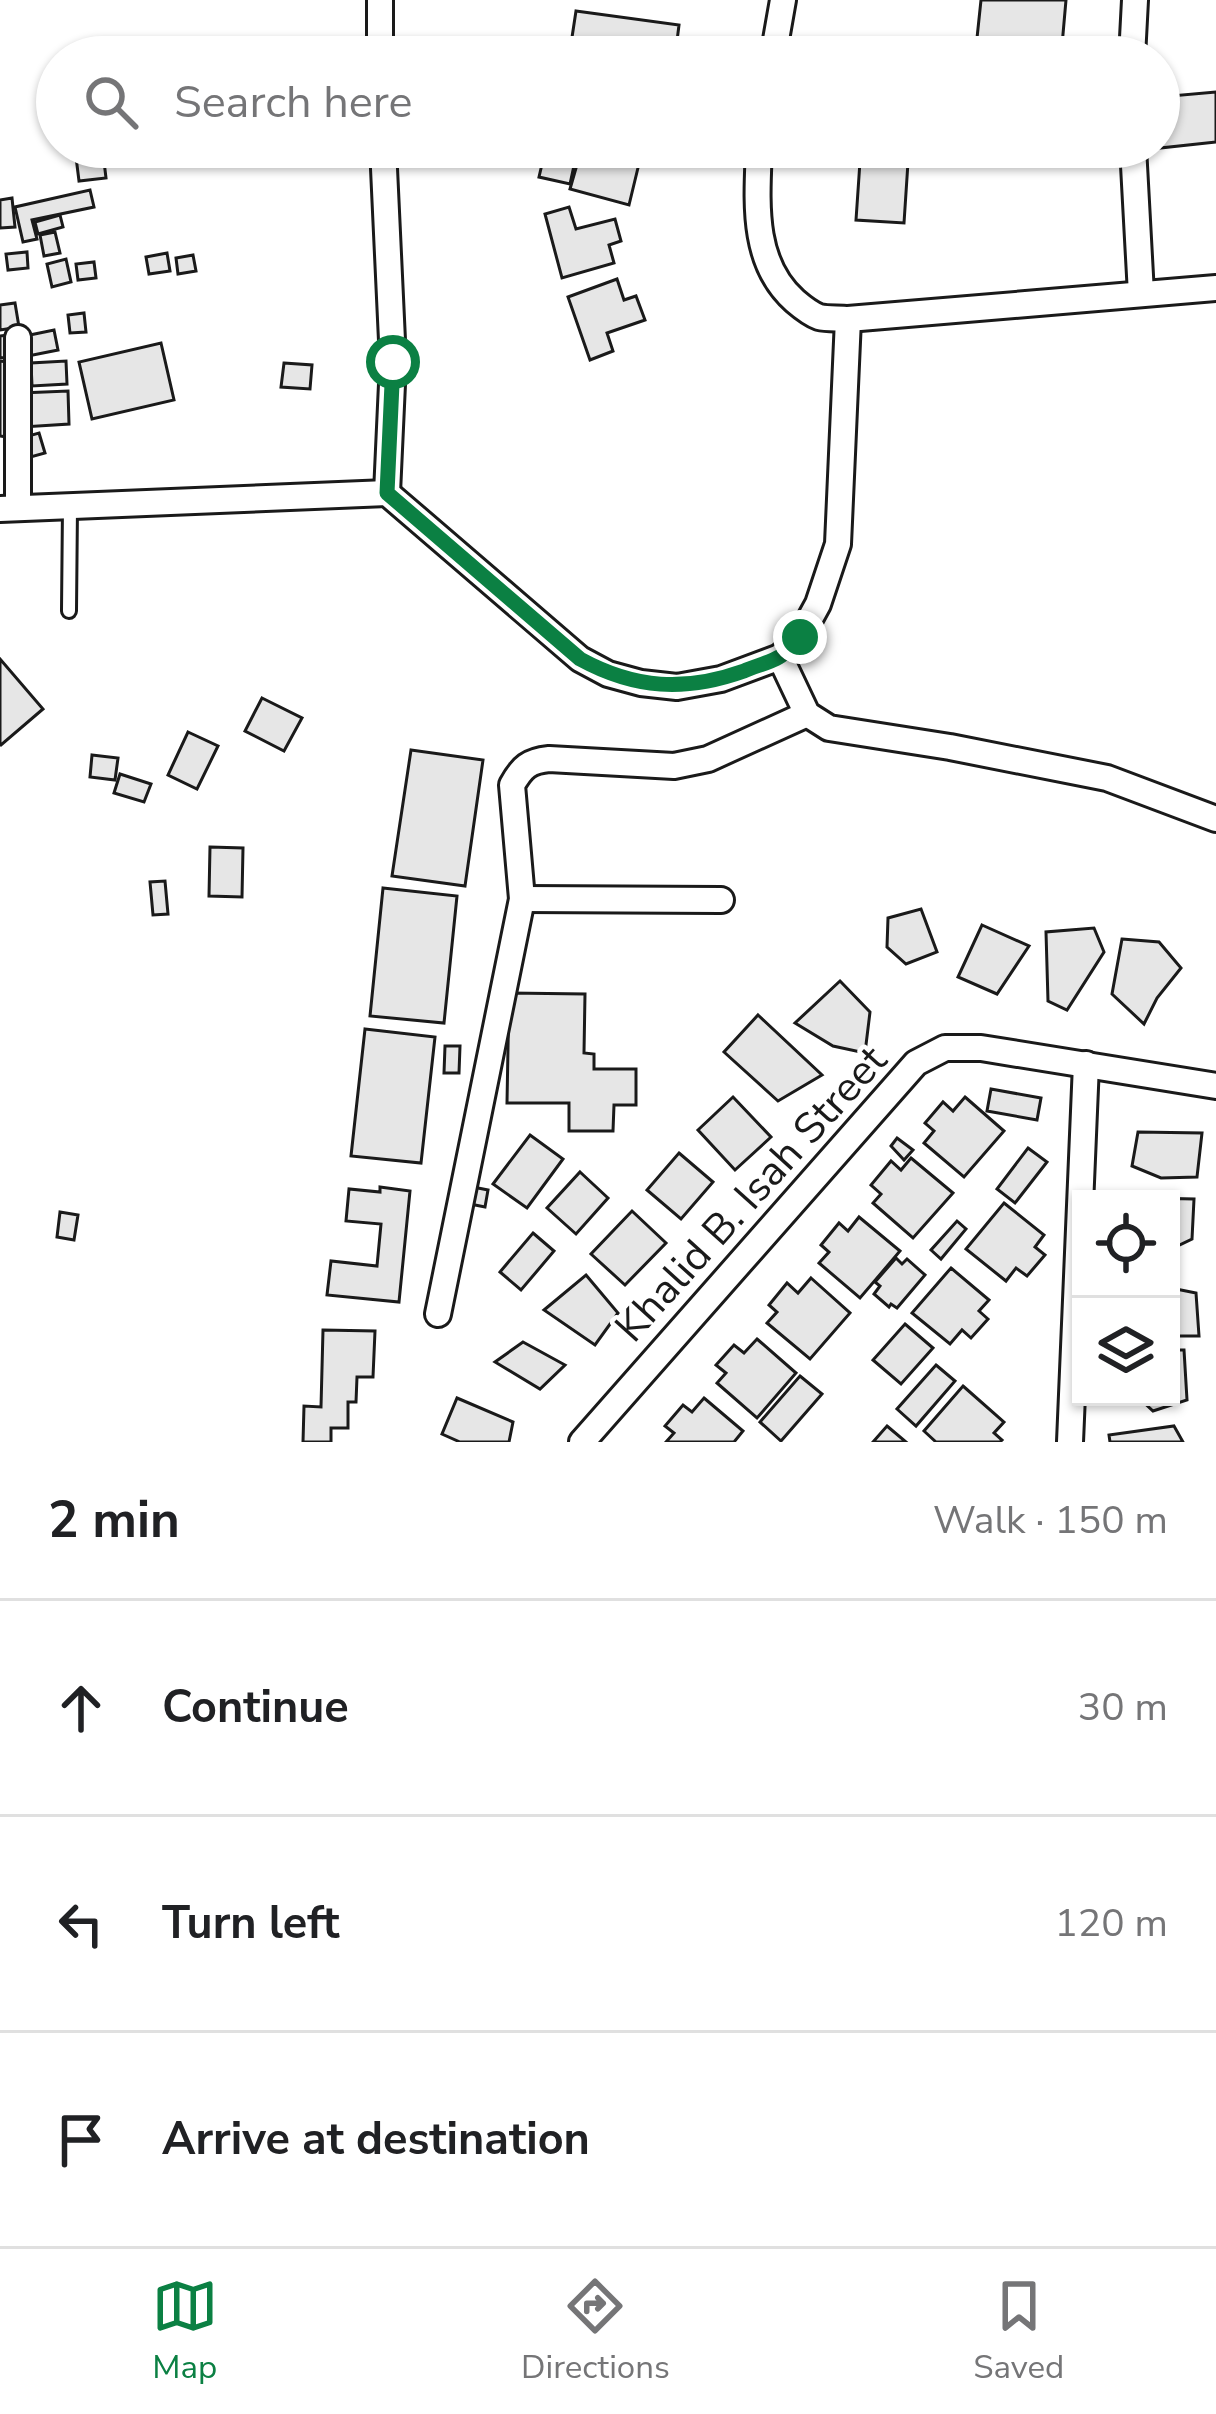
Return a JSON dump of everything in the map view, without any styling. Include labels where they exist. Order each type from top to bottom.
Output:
[{"type":"street","points":[[380,0],[380,36]]},
{"type":"street","points":[[776,36],[782,0]]},
{"type":"street","points":[[1133,36],[1135,0]]},
{"type":"street","points":[[384,168],[393,362],[387,493]]},
{"type":"street","points":[[759,168],[759,232],[767,265],[785,292],[820,317],[848,319],[1216,288]]},
{"type":"street","points":[[1134,168],[1141,294]]},
{"type":"street","points":[[18,338],[9,509],[387,493],[580,659],[608,674],[677,686],[721,679],[780,657],[800,637],[818,604],[838,544],[848,319]]},
{"type":"street","points":[[780,657],[807,714],[829,728],[1107,778],[1216,819]]},
{"type":"street","points":[[438,1314],[522,898],[512,785],[521,769],[550,758],[674,766],[708,758],[807,714]]},
{"type":"street","points":[[522,898],[721,899]]},
{"type":"street","name":"Khalid B. Isah Street","points":[[582,1442],[916,1063],[945,1048],[981,1048],[1216,1086]]},
{"type":"street","points":[[1070,1442],[1086,1064]]},
{"type":"lane","points":[[69,611],[70,507]]},
{"type":"building","points":[[981,0],[1066,0],[1063,36],[977,36]]},
{"type":"building","points":[[576,11],[679,25],[678,36],[572,36]]},
{"type":"building","points":[[1216,92],[1216,142],[1180,146],[1180,95]]},
{"type":"building","points":[[77,168],[105,168],[106,178],[79,181]]},
{"type":"building","points":[[541,168],[573,168],[570,184],[539,177]]},
{"type":"building","points":[[576,168],[638,168],[629,205],[570,189]]},
{"type":"building","points":[[860,168],[908,168],[904,223],[856,220]]},
{"type":"building","points":[[90,190],[94,207],[32,220],[37,239],[23,242],[15,207]]},
{"type":"building","points":[[12,198],[15,227],[0,228],[0,200]]},
{"type":"building","points":[[569,207],[576,229],[615,219],[621,241],[609,245],[614,263],[562,278],[545,214]]},
{"type":"building","points":[[60,215],[63,227],[38,234],[35,222]]},
{"type":"building","points":[[55,232],[60,253],[44,256],[40,235]]},
{"type":"building","points":[[27,252],[28,268],[8,270],[6,254]]},
{"type":"building","points":[[167,253],[170,271],[149,274],[146,257]]},
{"type":"building","points":[[193,255],[196,271],[178,274],[176,258]]},
{"type":"building","points":[[66,259],[71,282],[52,287],[47,264]]},
{"type":"building","points":[[94,262],[96,278],[78,280],[76,264]]},
{"type":"building","points":[[617,279],[624,300],[636,296],[645,320],[607,333],[613,351],[590,360],[568,297]]},
{"type":"building","points":[[15,303],[19,327],[0,330],[0,305]]},
{"type":"building","points":[[84,313],[86,332],[70,333],[68,315]]},
{"type":"building","points":[[54,330],[58,350],[28,356],[25,336]]},
{"type":"building","points":[[9,335],[10,357],[0,358],[0,336]]},
{"type":"building","points":[[161,343],[174,400],[92,419],[79,362]]},
{"type":"building","points":[[0,361],[14,363],[7,437],[0,436]]},
{"type":"building","points":[[66,361],[67,384],[32,386],[31,363]]},
{"type":"building","points":[[284,363],[312,365],[310,389],[281,387]]},
{"type":"building","points":[[68,391],[69,424],[23,427],[21,393]]},
{"type":"building","points":[[39,433],[45,453],[27,458],[21,438]]},
{"type":"building","points":[[0,659],[43,709],[1,745],[0,744]]},
{"type":"building","points":[[262,698],[302,718],[284,751],[245,731]]},
{"type":"building","points":[[188,732],[218,746],[197,789],[168,775]]},
{"type":"building","points":[[411,750],[483,760],[465,886],[392,876]]},
{"type":"building","points":[[92,755],[118,758],[115,780],[90,777]]},
{"type":"building","points":[[120,774],[151,784],[144,802],[114,793]]},
{"type":"building","points":[[210,847],[243,848],[242,897],[209,896]]},
{"type":"building","points":[[165,881],[168,914],[153,915],[150,882]]},
{"type":"building","points":[[383,888],[457,896],[444,1023],[370,1016]]},
{"type":"building","points":[[921,909],[937,952],[906,964],[887,947],[888,918]]},
{"type":"building","points":[[982,925],[1029,946],[997,994],[958,977]]},
{"type":"building","points":[[1094,928],[1104,952],[1067,1010],[1048,1001],[1046,932]]},
{"type":"building","points":[[1122,939],[1159,942],[1181,968],[1144,1024],[1112,994]]},
{"type":"building","points":[[840,981],[870,1012],[865,1053],[833,1046],[795,1023]]},
{"type":"building","points":[[509,993],[585,994],[584,1053],[594,1054],[594,1069],[636,1069],[636,1105],[614,1105],[613,1131],[569,1131],[569,1103],[507,1103]]},
{"type":"building","points":[[758,1015],[822,1075],[778,1101],[724,1052]]},
{"type":"building","points":[[365,1029],[435,1037],[421,1163],[351,1156]]},
{"type":"building","points":[[445,1046],[460,1046],[459,1073],[444,1073]]},
{"type":"building","points":[[991,1089],[1041,1098],[1037,1120],[987,1111]]},
{"type":"building","points":[[733,1097],[771,1137],[735,1170],[698,1130]]},
{"type":"building","points":[[965,1097],[1004,1131],[964,1177],[924,1143],[934,1131],[925,1123],[943,1102],[953,1111]]},
{"type":"building","points":[[1138,1132],[1202,1133],[1197,1177],[1161,1178],[1132,1166]]},
{"type":"building","points":[[530,1135],[563,1159],[527,1208],[493,1184]]},
{"type":"building","points":[[897,1138],[913,1150],[904,1160],[891,1146]]},
{"type":"building","points":[[1028,1148],[1047,1162],[1015,1203],[997,1189]]},
{"type":"building","points":[[679,1153],[713,1182],[681,1219],[647,1190]]},
{"type":"building","points":[[911,1158],[953,1193],[913,1238],[873,1203],[881,1194],[871,1185],[891,1161],[901,1170]]},
{"type":"building","points":[[580,1172],[608,1198],[576,1234],[547,1208]]},
{"type":"building","points":[[468,1186],[488,1190],[485,1207],[465,1203]]},
{"type":"building","points":[[380,1187],[410,1191],[399,1302],[327,1295],[331,1261],[377,1266],[381,1224],[346,1221],[349,1189],[380,1192]]},
{"type":"building","points":[[1180,1199],[1194,1199],[1192,1239],[1180,1245]]},
{"type":"building","points":[[1004,1203],[1044,1235],[1035,1247],[1045,1255],[1027,1276],[1016,1268],[1006,1281],[966,1249]]},
{"type":"building","points":[[632,1211],[666,1243],[625,1285],[591,1254]]},
{"type":"building","points":[[60,1212],[78,1215],[74,1240],[57,1237]]},
{"type":"building","points":[[859,1217],[900,1251],[860,1298],[819,1263],[829,1252],[821,1245],[839,1223],[848,1231]]},
{"type":"building","points":[[957,1221],[966,1229],[941,1259],[931,1250]]},
{"type":"building","points":[[533,1233],[554,1251],[521,1290],[500,1272]]},
{"type":"building","points":[[896,1258],[902,1264],[907,1259],[925,1275],[897,1308],[874,1294],[880,1286],[875,1282]]},
{"type":"building","points":[[951,1268],[989,1300],[979,1311],[988,1319],[971,1338],[962,1330],[950,1344],[912,1313]]},
{"type":"building","points":[[586,1275],[618,1313],[595,1345],[544,1310]]},
{"type":"building","points":[[811,1278],[850,1313],[810,1359],[767,1323],[777,1312],[769,1305],[787,1283],[798,1293]]},
{"type":"building","points":[[1180,1290],[1196,1293],[1199,1336],[1180,1336]]},
{"type":"building","points":[[905,1324],[933,1348],[901,1384],[873,1360]]},
{"type":"building","points":[[323,1330],[375,1331],[373,1377],[357,1377],[356,1402],[348,1402],[348,1428],[331,1428],[331,1442],[303,1442],[304,1406],[321,1407]]},
{"type":"building","points":[[757,1339],[796,1373],[757,1418],[717,1383],[726,1373],[716,1365],[734,1345],[744,1353]]},
{"type":"building","points":[[523,1342],[565,1365],[540,1389],[495,1362]]},
{"type":"building","points":[[1180,1350],[1184,1350],[1187,1400],[1180,1402]]},
{"type":"building","points":[[936,1365],[955,1381],[916,1426],[897,1409]]},
{"type":"building","points":[[800,1376],[822,1394],[781,1441],[760,1422]]},
{"type":"building","points":[[963,1386],[1004,1422],[994,1433],[1000,1442],[936,1442],[924,1431]]},
{"type":"building","points":[[457,1398],[513,1422],[509,1442],[460,1442],[442,1434]]},
{"type":"building","points":[[704,1398],[743,1431],[734,1442],[666,1442],[674,1433],[665,1426],[683,1405],[692,1412]]},
{"type":"building","points":[[887,1426],[906,1442],[873,1442]]},
{"type":"building","points":[[1174,1426],[1183,1442],[1110,1442],[1109,1435]]},
{"type":"route","points":[[393,362],[387,493],[580,659],[608,674],[677,686],[721,679],[780,657],[800,637]]}]
